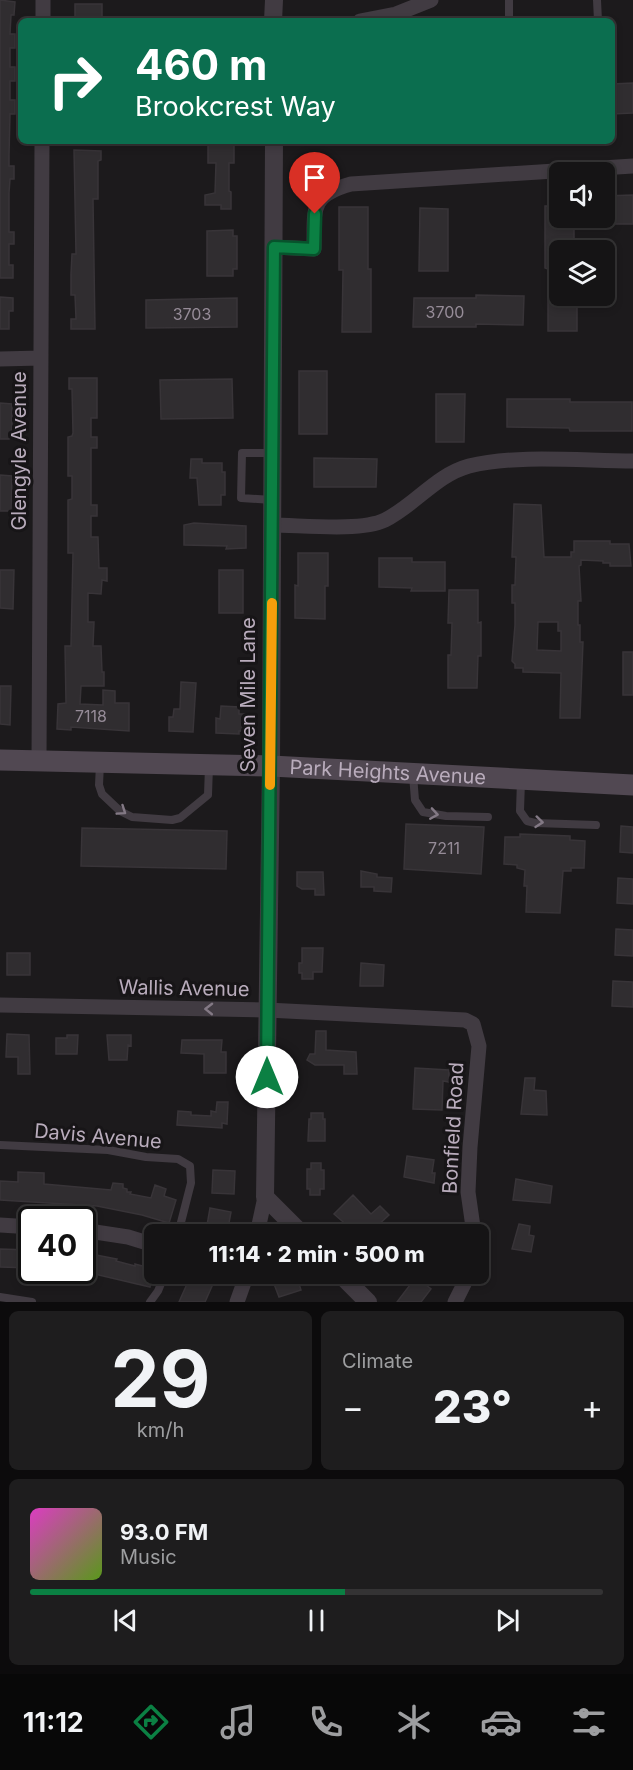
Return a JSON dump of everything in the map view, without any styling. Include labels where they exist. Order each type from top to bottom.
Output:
[{"type":"main road","name":"Park Heights Avenue","points":[[0,760],[271,766],[633,785]]},
{"type":"street","points":[[42,18],[43,0]]},
{"type":"street","points":[[273,18],[274,0]]},
{"type":"street","points":[[375,18],[396,14],[431,0]]},
{"type":"street","name":"Glengyle Avenue","points":[[39,761],[42,144]]},
{"type":"street","name":"Seven Mile Lane","points":[[265,1197],[271,766],[274,144]]},
{"type":"street","points":[[274,247],[314,249],[316,205],[329,190],[351,184],[633,166]]},
{"type":"street","points":[[0,359],[41,358]]},
{"type":"street","points":[[272,525],[347,526],[376,523],[398,512],[455,471],[481,464],[514,460],[633,461]]},
{"type":"street","name":"Wallis Avenue","points":[[0,1005],[267,1010],[453,1018],[473,1024]]},
{"type":"street","name":"Bonfield Road","points":[[473,1024],[479,1046],[468,1192],[473,1224]]},
{"type":"street","points":[[258,1224],[265,1197]]},
{"type":"street","points":[[265,1197],[292,1224]]},
{"type":"street","points":[[0,1225],[18,1226]]},
{"type":"street","points":[[96,1232],[144,1242]]},
{"type":"street","points":[[237,1302],[243,1284]]},
{"type":"street","points":[[350,1284],[368,1302]]},
{"type":"street","points":[[455,1302],[464,1284]]},
{"type":"lane","points":[[509,0],[509,18]]},
{"type":"lane","points":[[597,0],[598,18]]},
{"type":"lane","points":[[272,453],[242,453],[241,498],[272,500]]},
{"type":"lane","points":[[100,762],[99,785],[102,794],[120,811],[132,817],[172,820],[186,814],[208,795],[210,764]]},
{"type":"lane","points":[[413,773],[415,800],[423,812],[446,816],[488,817]]},
{"type":"lane","points":[[521,779],[520,811],[527,821],[596,825]]},
{"type":"lane","name":"Davis Avenue","points":[[0,1144],[108,1150],[146,1157],[178,1159],[190,1166],[191,1183],[181,1224]]},
{"type":"lane","points":[[150,1302],[161,1284]]},
{"type":"lane","points":[[0,1297],[32,1302]]},
{"type":"building","points":[[0,0],[15,2],[14,15],[11,15],[10,34],[15,34],[15,48],[10,48],[10,67],[15,67],[15,81],[10,81],[10,100],[15,100],[15,114],[10,114],[9,155],[9,166],[14,166],[14,179],[10,179],[9,193],[9,232],[14,232],[14,244],[9,244],[9,265],[13,265],[13,278],[0,278]]},
{"type":"building","points":[[75,4],[102,4],[102,18],[75,18]]},
{"type":"building","points":[[633,83],[633,113],[615,114],[615,84]]},
{"type":"building","points":[[208,145],[234,145],[234,163],[229,163],[231,209],[221,209],[221,205],[205,205],[205,195],[215,193],[216,163],[208,163]]},
{"type":"building","points":[[74,150],[101,151],[101,160],[98,161],[98,199],[93,199],[95,329],[71,329],[71,319],[76,319],[75,295],[71,295],[72,254],[76,254]]},
{"type":"building","points":[[633,195],[633,224],[615,224],[615,196]]},
{"type":"building","points":[[545,206],[549,206],[549,228],[574,228],[574,240],[549,240],[549,306],[577,306],[577,331],[548,331],[548,269],[545,268]]},
{"type":"building","points":[[339,207],[368,207],[371,332],[342,332],[343,270],[339,270]]},
{"type":"building","points":[[420,208],[448,209],[448,271],[419,271]]},
{"type":"building","points":[[233,230],[233,236],[237,236],[237,269],[233,269],[233,276],[207,276],[207,231]]},
{"type":"building","points":[[476,295],[524,296],[523,325],[476,324],[476,327],[413,327],[414,298],[476,298]]},
{"type":"building","points":[[0,297],[13,298],[13,311],[9,311],[9,329],[0,329]]},
{"type":"building","points":[[237,298],[237,327],[146,328],[146,300]]},
{"type":"building","points":[[299,371],[327,371],[327,434],[299,434]]},
{"type":"building","points":[[69,378],[97,378],[97,418],[91,418],[91,437],[97,437],[97,448],[91,448],[91,505],[97,505],[97,516],[91,516],[91,537],[98,537],[99,568],[107,568],[107,581],[102,580],[101,594],[88,593],[88,622],[94,622],[93,646],[101,646],[104,686],[81,686],[80,704],[103,705],[103,690],[115,691],[115,703],[129,703],[129,731],[71,727],[71,730],[57,729],[58,704],[66,703],[65,646],[71,646],[73,553],[68,553],[68,500],[72,499],[72,476],[68,476],[68,437],[73,433],[72,389],[69,389]]},
{"type":"building","points":[[232,379],[233,418],[161,419],[160,380]]},
{"type":"building","points":[[436,394],[465,394],[464,442],[436,442]]},
{"type":"building","points":[[507,399],[632,402],[632,431],[570,431],[569,428],[507,427]]},
{"type":"building","points":[[0,403],[12,404],[12,437],[9,439],[0,439]]},
{"type":"building","points":[[314,458],[377,459],[376,487],[314,487]]},
{"type":"building","points":[[191,459],[202,459],[202,463],[222,463],[222,472],[225,472],[225,495],[221,495],[221,505],[199,505],[197,478],[190,478]]},
{"type":"building","points":[[0,475],[12,476],[11,510],[9,511],[0,511]]},
{"type":"building","points":[[514,504],[541,505],[544,557],[571,557],[571,552],[574,552],[574,541],[610,541],[610,544],[629,544],[631,566],[610,566],[610,563],[603,563],[603,561],[581,560],[579,566],[581,601],[578,601],[578,625],[580,625],[580,642],[583,642],[580,718],[560,718],[561,673],[523,672],[523,668],[515,668],[512,661],[515,603],[512,603],[512,585],[515,585],[516,557],[512,557]],"holes":[[[538,622],[558,622],[558,631],[561,631],[561,651],[537,650]]]},
{"type":"building","points":[[194,523],[246,526],[246,548],[226,549],[227,546],[184,545],[184,525]]},
{"type":"building","points":[[298,553],[328,553],[325,619],[295,618]]},
{"type":"building","points":[[379,558],[412,558],[412,562],[445,562],[445,591],[411,591],[412,588],[379,587]]},
{"type":"building","points":[[0,570],[14,570],[13,609],[0,608]]},
{"type":"building","points":[[219,570],[243,570],[243,613],[219,613]]},
{"type":"building","points":[[449,590],[478,590],[481,656],[478,656],[477,688],[448,688],[448,655],[451,655],[452,623],[448,623]]},
{"type":"building","points":[[623,652],[633,652],[633,695],[623,695]]},
{"type":"building","points":[[181,682],[196,683],[193,732],[169,731],[169,717],[173,717],[174,709],[180,709]]},
{"type":"building","points":[[0,686],[11,686],[10,725],[0,724]]},
{"type":"building","points":[[221,706],[239,707],[239,714],[247,714],[246,731],[239,731],[239,734],[216,733],[216,718],[220,719]]},
{"type":"building","points":[[406,824],[484,827],[481,874],[404,869]]},
{"type":"building","points":[[621,826],[633,827],[633,853],[620,852]]},
{"type":"building","points":[[82,828],[227,831],[226,869],[81,866]]},
{"type":"building","points":[[520,834],[570,836],[570,840],[585,841],[584,868],[571,868],[571,871],[563,871],[560,913],[526,912],[525,870],[517,868],[517,865],[504,864],[505,837],[520,837]]},
{"type":"building","points":[[361,871],[377,874],[377,877],[392,878],[391,892],[374,891],[374,887],[361,887]]},
{"type":"building","points":[[297,872],[323,872],[324,895],[315,895],[315,889],[302,889],[297,886]]},
{"type":"building","points":[[618,878],[633,879],[633,904],[617,903]]},
{"type":"building","points":[[616,929],[633,930],[633,956],[615,955]]},
{"type":"building","points":[[302,948],[323,948],[322,972],[313,972],[313,979],[302,979],[302,973],[299,973]]},
{"type":"building","points":[[7,953],[30,953],[30,975],[7,975]]},
{"type":"building","points":[[361,963],[384,965],[383,986],[360,986]]},
{"type":"building","points":[[613,981],[633,982],[633,1007],[612,1006]]},
{"type":"building","points":[[316,1031],[326,1031],[326,1050],[356,1052],[357,1074],[344,1074],[344,1065],[315,1065],[307,1060],[310,1054],[315,1054]]},
{"type":"building","points":[[7,1034],[29,1035],[30,1074],[18,1074],[18,1057],[6,1057]]},
{"type":"building","points":[[67,1035],[78,1035],[77,1054],[56,1054],[56,1038],[67,1038]]},
{"type":"building","points":[[107,1035],[131,1035],[127,1060],[109,1060]]},
{"type":"building","points":[[182,1040],[222,1040],[221,1052],[226,1052],[226,1073],[204,1073],[204,1054],[181,1053]]},
{"type":"building","points":[[415,1068],[449,1070],[449,1082],[443,1081],[442,1110],[413,1109]]},
{"type":"building","points":[[525,1078],[535,1078],[534,1090],[546,1091],[547,1115],[521,1114]]},
{"type":"building","points":[[217,1102],[228,1102],[227,1124],[222,1123],[222,1128],[177,1125],[178,1111],[191,1112],[191,1115],[211,1116],[211,1111],[216,1112]]},
{"type":"building","points":[[311,1113],[323,1113],[325,1141],[308,1141]]},
{"type":"building","points":[[407,1156],[434,1160],[432,1173],[435,1173],[434,1183],[404,1177]]},
{"type":"building","points":[[311,1163],[321,1163],[321,1170],[324,1170],[324,1189],[320,1189],[320,1195],[310,1195],[310,1189],[307,1189],[307,1169],[311,1169]]},
{"type":"building","points":[[213,1170],[235,1171],[234,1194],[212,1193]]},
{"type":"building","points":[[18,1172],[44,1173],[44,1184],[111,1190],[113,1183],[123,1184],[123,1188],[131,1192],[130,1194],[151,1198],[155,1185],[166,1189],[164,1196],[176,1200],[169,1223],[97,1206],[0,1200],[0,1181],[18,1182]]},
{"type":"building","points":[[516,1179],[552,1186],[550,1203],[513,1200]]},
{"type":"building","points":[[353,1195],[371,1214],[380,1206],[389,1215],[379,1224],[346,1224],[334,1214]]},
{"type":"building","points":[[210,1208],[231,1212],[229,1224],[207,1224]]},
{"type":"building","points":[[519,1224],[530,1226],[529,1235],[534,1236],[531,1252],[512,1249]]},
{"type":"building","points":[[0,1249],[18,1250],[18,1268],[0,1267]]},
{"type":"building","points":[[96,1255],[144,1266],[144,1284],[151,1284],[150,1287],[96,1274]]},
{"type":"building","points":[[187,1284],[213,1284],[205,1302],[179,1302]]},
{"type":"building","points":[[274,1284],[299,1284],[301,1290],[279,1297]]},
{"type":"building","points":[[411,1284],[425,1284],[431,1289],[421,1302],[397,1302]]},
{"type":"slow traffic","points":[[270,785],[272,603]]},
{"type":"route","points":[[267,1077],[274,247],[314,249],[315,214]]}]
